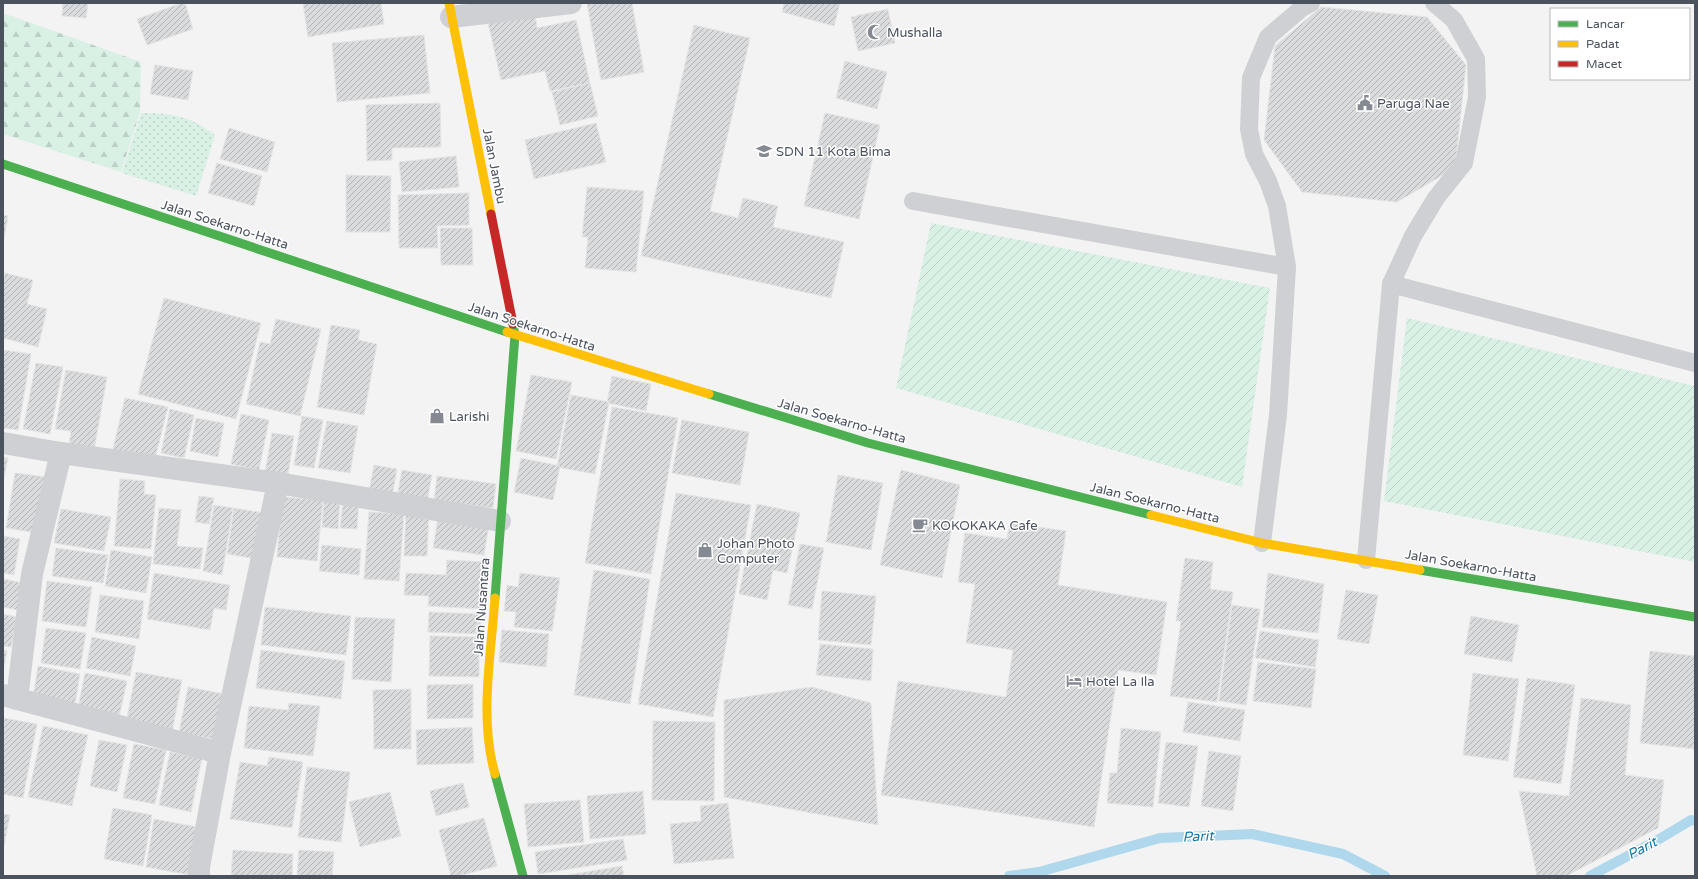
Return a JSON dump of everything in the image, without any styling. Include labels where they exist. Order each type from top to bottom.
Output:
[{"type":"main road","name":"Jalan Jambu","points":[[450,10],[515,335]]},
{"type":"main road","name":"Jalan Soekarno-Hatta","points":[[3,164],[515,335],[868,442],[1262,543],[1695,617]]},
{"type":"main road","name":"Jalan Nusantara","points":[[515,335],[486,717],[492,764],[523,876]]},
{"type":"street","points":[[450,10],[571,3]]},
{"type":"street","points":[[3,442],[61,454],[278,483],[500,521]]},
{"type":"street","points":[[61,454],[32,574],[10,697],[220,753]]},
{"type":"street","points":[[199,876],[199,867],[220,753],[278,483]]},
{"type":"lane","points":[[1262,543],[1278,415],[1287,267],[1277,206],[1268,181],[1254,154],[1251,141],[1249,129],[1251,78],[1268,37],[1302,8],[1311,3]]},
{"type":"lane","points":[[1366,560],[1391,284],[1413,236],[1436,198],[1464,163],[1477,97],[1476,58],[1454,20],[1434,3]]},
{"type":"lane","points":[[913,201],[1287,267]]},
{"type":"lane","points":[[1391,284],[1695,362]]},
{"type":"green space","points":[[3,13],[141,62],[140,112],[121,172],[3,134]]},
{"type":"green space","points":[[141,113],[180,117],[197,124],[215,135],[196,196],[122,173]]},
{"type":"green space","points":[[931,223],[1270,288],[1242,487],[896,388]]},
{"type":"green space","points":[[1407,318],[1695,386],[1695,562],[1384,501]]},
{"type":"building","points":[[63,3],[88,3],[86,18],[62,16]]},
{"type":"building","points":[[185,3],[193,29],[147,45],[137,19]]},
{"type":"building","points":[[303,3],[381,3],[384,24],[308,37]]},
{"type":"building","points":[[632,3],[644,72],[601,80],[587,4]]},
{"type":"building","points":[[784,3],[840,3],[834,26],[782,12]]},
{"type":"building","name":"Paruga Nae","points":[[1321,7],[1427,17],[1466,65],[1455,168],[1397,202],[1302,192],[1264,140],[1275,46]]},
{"type":"building","points":[[534,8],[537,28],[576,20],[590,83],[550,91],[545,71],[501,80],[487,18]]},
{"type":"building","points":[[888,9],[895,43],[858,51],[851,17]]},
{"type":"building","points":[[694,25],[750,38],[710,211],[738,218],[743,198],[778,206],[773,227],[844,242],[831,298],[641,256]]},
{"type":"building","points":[[424,35],[430,93],[337,102],[332,43]]},
{"type":"building","points":[[845,61],[887,72],[877,109],[836,98]]},
{"type":"building","points":[[155,65],[193,71],[188,100],[150,94]]},
{"type":"building","points":[[590,83],[598,116],[560,125],[552,92]]},
{"type":"building","points":[[440,103],[441,147],[392,148],[392,160],[367,161],[366,105]]},
{"type":"building","points":[[825,113],[880,125],[859,219],[804,206]]},
{"type":"building","points":[[596,123],[606,162],[534,179],[525,140]]},
{"type":"building","points":[[229,128],[275,142],[267,172],[220,159]]},
{"type":"building","points":[[456,156],[459,187],[402,192],[399,162]]},
{"type":"building","points":[[217,163],[262,176],[254,206],[208,193]]},
{"type":"building","points":[[346,175],[391,176],[390,232],[346,232]]},
{"type":"building","points":[[587,187],[644,191],[636,272],[585,268],[588,237],[582,237]]},
{"type":"building","points":[[469,193],[469,225],[437,226],[438,248],[399,248],[398,195]]},
{"type":"building","points":[[3,215],[8,216],[3,244]]},
{"type":"building","points":[[440,228],[472,228],[473,265],[441,265]]},
{"type":"building","points":[[5,273],[33,280],[27,304],[47,309],[38,347],[3,338],[3,282]]},
{"type":"building","points":[[164,298],[261,323],[236,419],[138,394]]},
{"type":"building","points":[[276,319],[321,329],[300,416],[246,404],[260,342],[270,344]]},
{"type":"building","points":[[331,325],[360,330],[358,340],[377,344],[364,415],[317,407]]},
{"type":"building","points":[[3,350],[31,354],[18,430],[3,428]]},
{"type":"building","points":[[36,363],[63,367],[50,434],[23,429]]},
{"type":"building","points":[[66,370],[107,377],[94,450],[69,446],[71,431],[55,429]]},
{"type":"building","points":[[531,375],[572,382],[556,459],[516,451]]},
{"type":"building","points":[[612,376],[651,384],[646,411],[607,403]]},
{"type":"building","points":[[571,395],[609,402],[595,474],[557,467]]},
{"type":"building","points":[[125,398],[168,407],[153,467],[111,457]]},
{"type":"building","points":[[612,407],[678,418],[651,574],[585,563]]},
{"type":"building","points":[[170,409],[194,415],[184,458],[161,453]]},
{"type":"building","points":[[241,414],[269,420],[259,470],[231,464]]},
{"type":"building","points":[[302,416],[323,420],[314,468],[294,465]]},
{"type":"building","points":[[196,418],[224,423],[218,457],[190,451]]},
{"type":"building","points":[[682,420],[749,432],[740,485],[672,473]]},
{"type":"building","points":[[327,421],[358,426],[350,473],[318,468]]},
{"type":"building","points":[[272,433],[294,436],[288,475],[265,472]]},
{"type":"building","points":[[3,457],[8,458],[3,482]]},
{"type":"building","points":[[521,458],[560,466],[553,500],[514,492]]},
{"type":"building","points":[[374,465],[397,469],[392,496],[369,492]]},
{"type":"building","points":[[402,470],[432,475],[427,502],[397,497]]},
{"type":"building","name":"KOKOKAKA Cafe","points":[[901,470],[960,485],[942,578],[880,565]]},
{"type":"building","points":[[15,473],[46,477],[37,533],[6,528]]},
{"type":"building","points":[[838,475],[883,483],[871,550],[826,542]]},
{"type":"building","points":[[437,476],[496,484],[493,508],[434,501]]},
{"type":"building","points":[[120,479],[145,481],[144,494],[156,495],[151,549],[114,546]]},
{"type":"building","points":[[676,493],[751,505],[713,717],[638,704]]},
{"type":"building","points":[[199,496],[214,498],[209,524],[195,522]]},
{"type":"building","points":[[282,497],[323,500],[317,561],[277,557]]},
{"type":"building","points":[[324,500],[340,502],[338,529],[322,527]]},
{"type":"building","points":[[343,501],[359,502],[357,529],[340,528]]},
{"type":"building","points":[[757,504],[800,513],[787,573],[773,570],[767,600],[739,594]]},
{"type":"building","points":[[214,505],[233,508],[222,575],[203,571]]},
{"type":"building","points":[[159,508],[181,510],[177,546],[203,548],[200,569],[153,564]]},
{"type":"building","points":[[234,508],[264,513],[256,559],[227,554]]},
{"type":"building","points":[[61,509],[111,517],[104,551],[54,543]]},
{"type":"building","points":[[369,512],[404,514],[399,581],[364,579]]},
{"type":"building","points":[[406,512],[429,513],[427,556],[404,556]]},
{"type":"building","points":[[438,518],[489,525],[484,555],[433,548]]},
{"type":"building","points":[[1010,523],[1066,531],[1058,585],[1167,602],[1156,675],[1118,670],[1094,827],[881,795],[898,681],[1006,697],[1013,650],[966,643],[975,584],[958,582],[965,533],[1007,539]]},
{"type":"building","points":[[3,536],[20,539],[14,575],[3,573]]},
{"type":"building","points":[[800,544],[824,548],[812,609],[788,605]]},
{"type":"building","points":[[322,545],[361,549],[359,575],[319,571]]},
{"type":"building","points":[[56,548],[108,555],[103,583],[52,576]]},
{"type":"building","points":[[111,550],[152,557],[146,593],[105,586]]},
{"type":"building","points":[[1185,558],[1213,562],[1210,589],[1233,592],[1217,702],[1170,696],[1181,621],[1176,621]]},
{"type":"building","points":[[447,560],[486,562],[484,609],[428,606],[429,596],[404,595],[406,573],[446,575]]},
{"type":"building","points":[[594,570],[650,579],[630,704],[574,695]]},
{"type":"building","points":[[154,573],[230,585],[226,610],[214,608],[210,630],[147,619]]},
{"type":"building","points":[[520,573],[560,578],[552,631],[514,627],[516,612],[504,611],[507,585],[518,587]]},
{"type":"building","points":[[1268,573],[1324,584],[1318,633],[1262,627]]},
{"type":"building","points":[[3,579],[23,583],[18,610],[3,607]]},
{"type":"building","points":[[47,581],[92,587],[86,627],[42,621]]},
{"type":"building","points":[[1346,590],[1378,595],[1369,644],[1337,639]]},
{"type":"building","points":[[822,591],[876,596],[871,645],[818,640]]},
{"type":"building","points":[[100,595],[144,601],[139,639],[95,632]]},
{"type":"building","points":[[1232,605],[1260,609],[1246,705],[1219,701]]},
{"type":"building","points":[[265,607],[351,616],[346,655],[261,645]]},
{"type":"building","points":[[429,612],[481,614],[480,634],[428,632]]},
{"type":"building","points":[[3,614],[17,617],[11,647],[3,646]]},
{"type":"building","points":[[1471,616],[1519,625],[1512,662],[1464,654]]},
{"type":"building","points":[[355,617],[395,619],[391,682],[352,679]]},
{"type":"building","points":[[46,628],[86,633],[80,669],[41,663]]},
{"type":"building","points":[[502,630],[549,634],[546,667],[499,662]]},
{"type":"building","points":[[1260,631],[1319,640],[1315,667],[1255,658]]},
{"type":"building","points":[[430,636],[479,637],[479,677],[429,676]]},
{"type":"building","points":[[92,637],[136,646],[130,676],[86,668]]},
{"type":"building","points":[[820,644],[873,649],[871,681],[816,675]]},
{"type":"building","points":[[3,650],[7,651],[3,672]]},
{"type":"building","points":[[261,650],[345,661],[341,699],[256,688]]},
{"type":"building","points":[[1650,651],[1695,656],[1695,749],[1640,743]]},
{"type":"building","points":[[1258,662],[1316,669],[1311,708],[1253,701]]},
{"type":"building","points":[[38,666],[80,674],[75,704],[33,697]]},
{"type":"building","points":[[136,672],[182,680],[172,732],[126,723]]},
{"type":"building","points":[[85,673],[127,681],[119,717],[78,708]]},
{"type":"building","points":[[1473,673],[1519,679],[1508,761],[1463,755]]},
{"type":"building","points":[[1527,678],[1575,685],[1561,784],[1513,777]]},
{"type":"building","points":[[473,684],[473,718],[427,719],[427,685]]},
{"type":"building","points":[[188,687],[224,694],[214,739],[179,732]]},
{"type":"building","points":[[812,687],[871,703],[878,825],[724,797],[724,700]]},
{"type":"building","points":[[411,689],[411,749],[374,749],[373,690]]},
{"type":"building","points":[[1581,698],[1631,705],[1625,775],[1664,780],[1658,828],[1566,876],[1537,876],[1519,791],[1569,796]]},
{"type":"building","points":[[1188,702],[1245,710],[1240,741],[1183,732]]},
{"type":"building","points":[[289,703],[320,706],[313,756],[244,748],[249,706],[288,710]]},
{"type":"building","points":[[4,718],[37,724],[23,798],[3,794]]},
{"type":"building","points":[[653,721],[715,722],[714,801],[652,800]]},
{"type":"building","points":[[43,726],[88,735],[72,806],[28,797]]},
{"type":"building","points":[[472,727],[474,763],[417,765],[416,730]]},
{"type":"building","points":[[1121,728],[1161,732],[1153,807],[1107,803],[1110,773],[1117,773]]},
{"type":"building","points":[[99,740],[127,745],[117,792],[90,786]]},
{"type":"building","points":[[1166,742],[1198,746],[1189,807],[1158,803]]},
{"type":"building","points":[[134,744],[166,750],[155,804],[123,798]]},
{"type":"building","points":[[1209,751],[1241,756],[1233,811],[1201,806]]},
{"type":"building","points":[[170,752],[202,758],[191,812],[159,805]]},
{"type":"building","points":[[269,757],[303,762],[292,828],[230,819],[240,762],[267,766]]},
{"type":"building","points":[[307,767],[350,772],[341,842],[298,837]]},
{"type":"building","points":[[463,783],[469,807],[436,816],[430,791]]},
{"type":"building","points":[[643,791],[646,834],[590,839],[587,796]]},
{"type":"building","points":[[390,792],[401,836],[360,847],[349,802]]},
{"type":"building","points":[[580,800],[584,842],[528,847],[524,804]]},
{"type":"building","points":[[728,803],[734,858],[674,864],[670,824],[701,821],[700,806]]},
{"type":"building","points":[[113,808],[152,815],[143,866],[104,859]]},
{"type":"building","points":[[3,814],[10,815],[3,851]]},
{"type":"building","points":[[484,818],[497,866],[458,876],[451,876],[439,830]]},
{"type":"building","points":[[154,819],[198,827],[190,875],[146,867]]},
{"type":"building","points":[[623,839],[627,860],[538,874],[535,852]]},
{"type":"building","points":[[233,850],[293,854],[292,876],[231,876]]},
{"type":"building","points":[[299,850],[334,852],[332,876],[297,876]]},
{"type":"building","points":[[622,866],[624,876],[561,876]]},
{"type":"waterway","name":"Parit","points":[[1590,876],[1656,841],[1691,820],[1695,821]]},
{"type":"waterway","name":"Parit","points":[[1009,876],[1039,872],[1160,838],[1252,834],[1343,854],[1385,876]]},
{"type":"traffic: fast","points":[[3,164],[507,332]]},
{"type":"traffic: fast","points":[[495,598],[515,335],[513,324]]},
{"type":"traffic: fast","points":[[709,394],[868,443],[1151,515]]},
{"type":"traffic: fast","points":[[1420,570],[1695,617]]},
{"type":"traffic: fast","points":[[495,774],[523,876]]},
{"type":"traffic: slow","points":[[449,3],[491,214]]},
{"type":"traffic: slow","points":[[507,332],[709,394]]},
{"type":"traffic: slow","points":[[1151,515],[1262,543],[1420,570]]},
{"type":"traffic: slow","points":[[495,598],[489,664],[487,709],[490,753],[495,774]]},
{"type":"traffic: jam","points":[[491,214],[513,324]]},
{"type":"place","name":"Mushalla","points":[[875,32]]},
{"type":"place","name":"Paruga Nae","points":[[1365,103]]},
{"type":"place","name":"SDN 11 Kota Bima","points":[[764,151]]},
{"type":"place","name":"Larishi","points":[[437,416]]},
{"type":"place","name":"KOKOKAKA Cafe","points":[[920,525]]},
{"type":"place","name":"Johan Photo Computer","points":[[705,550]]},
{"type":"place","name":"Hotel La Ila","points":[[1074,681]]}]
